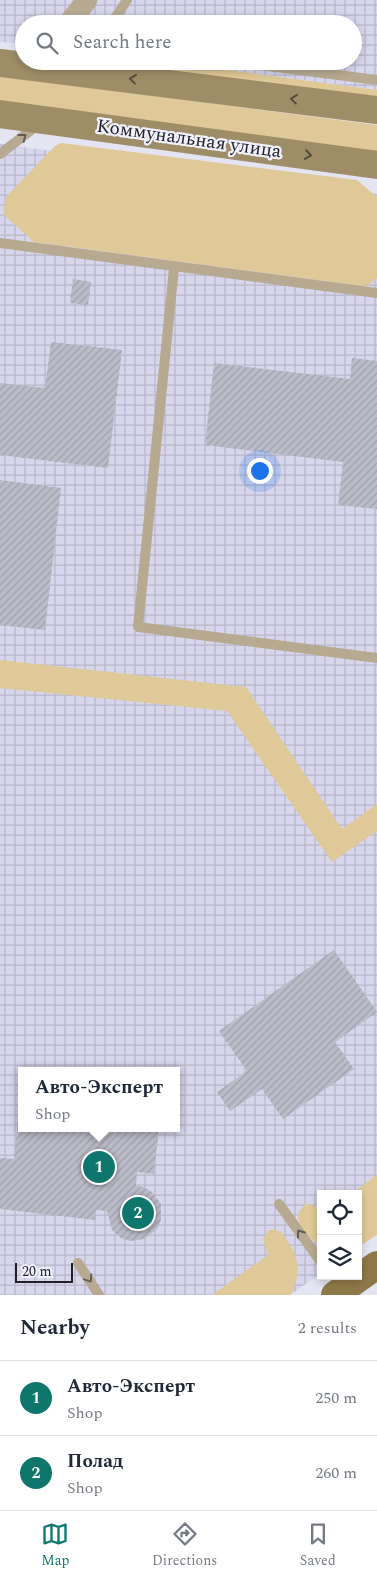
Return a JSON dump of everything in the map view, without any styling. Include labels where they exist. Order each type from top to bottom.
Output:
[{"type":"main road","points":[[0,63],[15,63]]},
{"type":"main road","points":[[80,70],[377,110]]},
{"type":"main road","name":"Коммунальная улица","points":[[0,114],[376,166]]},
{"type":"main road","points":[[338,1290],[377,1265]]},
{"type":"street","points":[[75,15],[87,0]]},
{"type":"lane","points":[[117,15],[127,0]]},
{"type":"lane","points":[[300,70],[377,80]]},
{"type":"lane","points":[[0,154],[45,120]]},
{"type":"lane","points":[[0,243],[377,294]]},
{"type":"lane","points":[[174,268],[138,628],[377,658]]},
{"type":"lane","points":[[278,1204],[317,1257]]},
{"type":"lane","points":[[78,1263],[100,1295]]},
{"type":"shaded area","points":[[0,0],[377,0],[377,90],[227,70],[362,70],[362,15],[15,15],[15,43],[0,42]]},
{"type":"shaded area","points":[[149,70],[227,70],[377,90],[377,104]]},
{"type":"shaded area","points":[[0,76],[377,125],[377,161],[0,112]]},
{"type":"shaded area","points":[[61,143],[357,180],[377,197],[377,278],[369,285],[362,286],[34,242],[5,216],[3,211],[6,197],[55,146]]},
{"type":"shaded area","points":[[0,144],[377,194],[377,1232],[362,1202],[362,1190],[317,1190],[317,1276],[290,1295],[0,1295]]},
{"type":"shaded area","points":[[0,660],[246,687],[342,829],[377,804],[377,831],[332,862],[227,711],[0,688]]},
{"type":"shaded area","points":[[377,1175],[377,1235],[362,1244],[362,1190],[356,1190]]},
{"type":"shaded area","points":[[305,1204],[313,1205],[317,1208],[317,1242],[301,1228],[298,1213]]},
{"type":"shaded area","points":[[273,1229],[281,1232],[295,1254],[298,1269],[295,1286],[291,1295],[212,1295],[268,1255],[263,1239],[268,1231]]},
{"type":"building","points":[[73,279],[91,282],[88,305],[70,303]]},
{"type":"building","points":[[51,342],[122,350],[108,468],[0,455],[0,383],[45,388]]},
{"type":"building","points":[[352,358],[377,361],[377,509],[338,505],[343,462],[205,445],[214,363],[350,379]]},
{"type":"building","points":[[0,480],[61,488],[45,630],[0,625]]},
{"type":"building","points":[[334,950],[377,1012],[335,1042],[354,1069],[283,1119],[262,1089],[230,1111],[217,1092],[247,1071],[219,1031]]},
{"type":"building","points":[[18,1119],[18,1132],[159,1132],[154,1174],[137,1172],[136,1186],[144,1187],[152,1192],[161,1204],[161,1220],[157,1229],[144,1239],[130,1241],[121,1238],[112,1230],[107,1211],[96,1210],[95,1220],[0,1209],[0,1158],[14,1159]]},
{"type":"place","name":"Авто-Эксперт","points":[[99,1167]]},
{"type":"place","name":"Полад","points":[[138,1213]]}]
